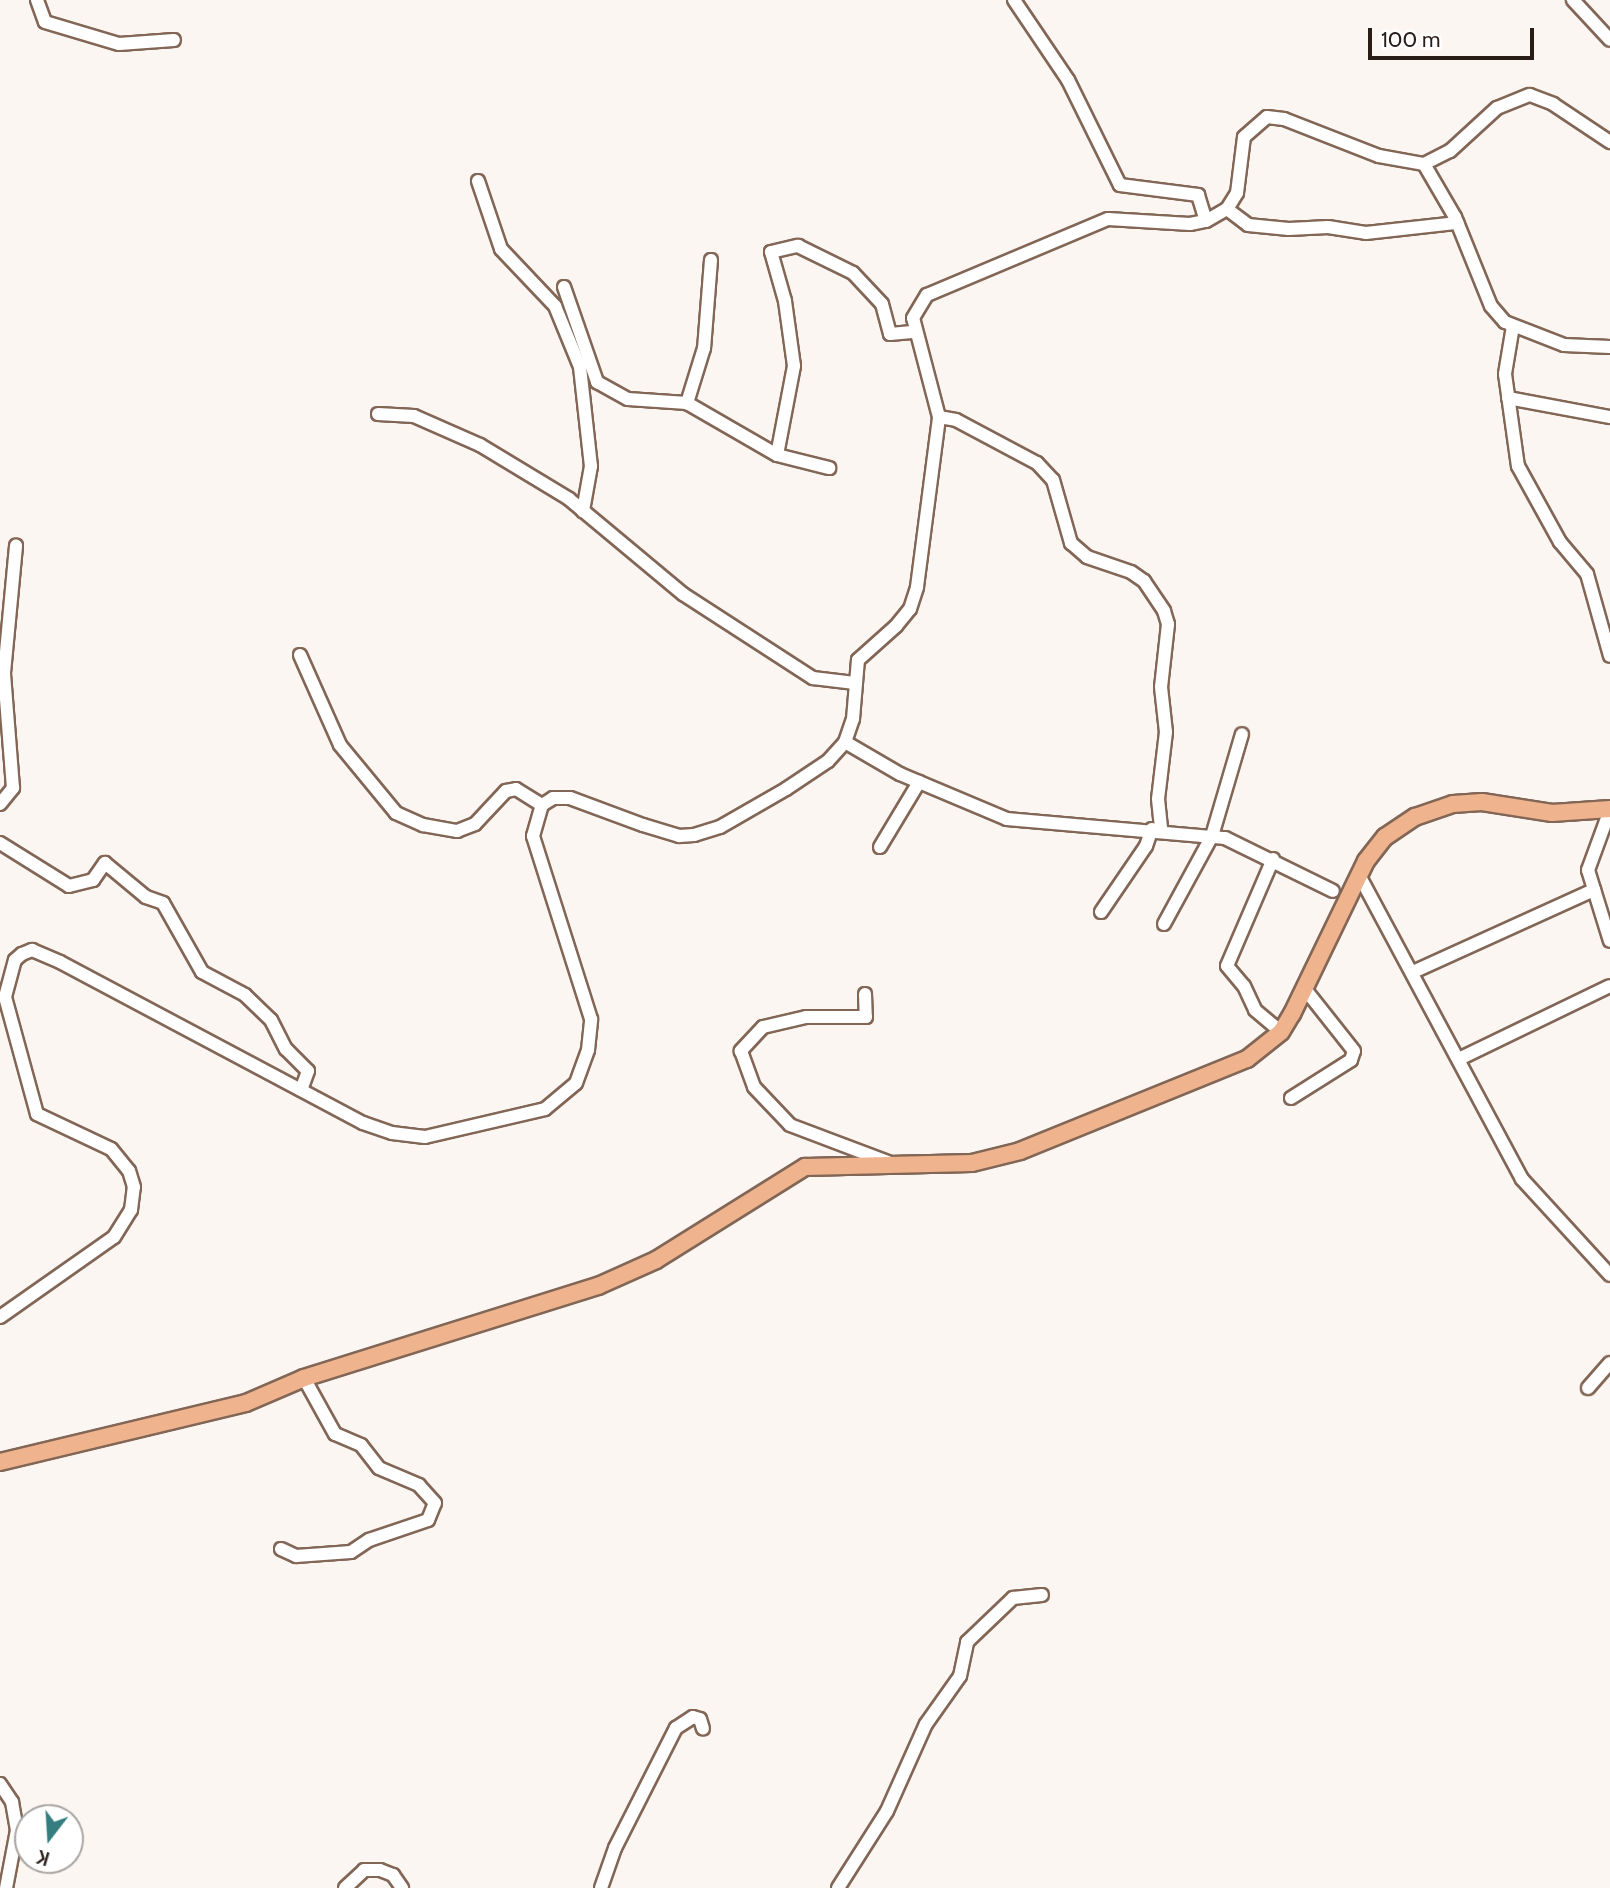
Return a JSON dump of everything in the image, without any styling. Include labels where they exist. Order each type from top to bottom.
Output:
[{"type":"main road","points":[[0,1462],[246,1403],[304,1378],[598,1286],[656,1260],[805,1167],[972,1163],[1020,1151],[1247,1059],[1281,1032],[1359,875],[1385,837],[1415,817],[1453,804],[1482,802],[1552,813],[1610,809]]},
{"type":"street","points":[[37,0],[45,22],[118,44],[174,40]]},
{"type":"street","points":[[1573,0],[1610,40]]},
{"type":"street","points":[[1018,3],[1068,80],[1120,186],[1198,195],[1206,220]]},
{"type":"street","points":[[0,1317],[114,1237],[131,1210],[134,1187],[111,1149],[37,1114],[5,997],[15,960],[22,954],[32,950],[60,962],[363,1123],[425,1137],[545,1109],[563,1097],[576,1083],[588,1049],[591,1020],[533,836],[542,806],[553,799],[570,798],[679,836],[694,835],[720,827],[786,789],[828,761],[845,742],[853,719],[858,660],[910,609],[917,587],[939,417],[913,318],[927,295],[1082,227],[1108,219],[1190,224],[1206,220],[1227,209],[1242,178],[1244,136],[1267,117],[1284,119],[1392,160],[1424,164],[1450,151],[1497,108],[1530,95],[1553,104],[1610,142]]},
{"type":"street","points":[[1424,164],[1457,223],[1491,306],[1513,326],[1564,345],[1610,347]]},
{"type":"street","points":[[478,181],[501,249],[555,306],[580,367],[591,466],[583,511]]},
{"type":"street","points":[[1227,209],[1248,225],[1289,229],[1328,228],[1366,233],[1457,223]]},
{"type":"street","points":[[777,455],[794,366],[785,301],[771,252],[797,246],[853,272],[882,304],[890,334],[915,332]]},
{"type":"street","points":[[687,402],[704,348],[711,260]]},
{"type":"street","points":[[564,287],[597,382],[628,399],[687,402],[777,455],[829,468]]},
{"type":"street","points":[[1513,326],[1505,374],[1518,466],[1560,542],[1587,574],[1610,656]]},
{"type":"street","points":[[1508,398],[1610,417]]},
{"type":"street","points":[[378,414],[414,416],[447,428],[583,511],[683,594],[813,678],[855,683]]},
{"type":"street","points":[[939,417],[956,420],[1037,463],[1053,480],[1071,543],[1087,557],[1131,572],[1144,581],[1164,611],[1168,624],[1161,687],[1166,732],[1157,829],[1101,912]]},
{"type":"street","points":[[0,804],[13,788],[4,673],[16,545]]},
{"type":"street","points":[[300,655],[340,745],[396,813],[457,831],[475,824],[506,791],[516,789],[542,806]]},
{"type":"street","points":[[1164,924],[1212,836],[1242,734]]},
{"type":"street","points":[[845,742],[866,758],[1007,818],[1157,829],[1212,836],[1273,859],[1333,891]]},
{"type":"street","points":[[880,847],[919,782]]},
{"type":"street","points":[[1610,809],[1588,870],[1610,941]]},
{"type":"street","points":[[0,843],[43,865],[52,879],[69,886],[93,880],[106,863],[146,897],[163,903],[202,972],[246,995],[271,1020],[286,1049],[308,1071],[301,1090]]},
{"type":"street","points":[[1273,859],[1227,966],[1244,986],[1255,1010],[1281,1032]]},
{"type":"street","points":[[1359,875],[1461,1058],[1522,1179],[1610,1275]]},
{"type":"street","points":[[1413,972],[1594,890]]},
{"type":"street","points":[[1461,1058],[1610,986]]},
{"type":"street","points":[[1291,1098],[1351,1060],[1354,1051],[1304,988]]},
{"type":"street","points":[[864,995],[866,1017],[806,1017],[763,1027],[741,1051],[754,1087],[790,1125],[898,1166]]},
{"type":"street","points":[[1588,1388],[1610,1363]]},
{"type":"street","points":[[281,1549],[307,1557],[351,1552],[369,1540],[428,1520],[435,1503],[419,1485],[379,1468],[360,1445],[335,1434],[304,1378]]},
{"type":"street","points":[[838,1888],[887,1811],[926,1724],[960,1676],[967,1642],[1013,1598],[1042,1595]]},
{"type":"street","points":[[601,1888],[615,1848],[676,1728],[692,1717],[700,1719],[703,1729]]},
{"type":"street","points":[[0,1784],[12,1802],[17,1830],[6,1888]]},
{"type":"street","points":[[345,1888],[363,1870],[380,1870],[393,1875],[402,1888]]}]
